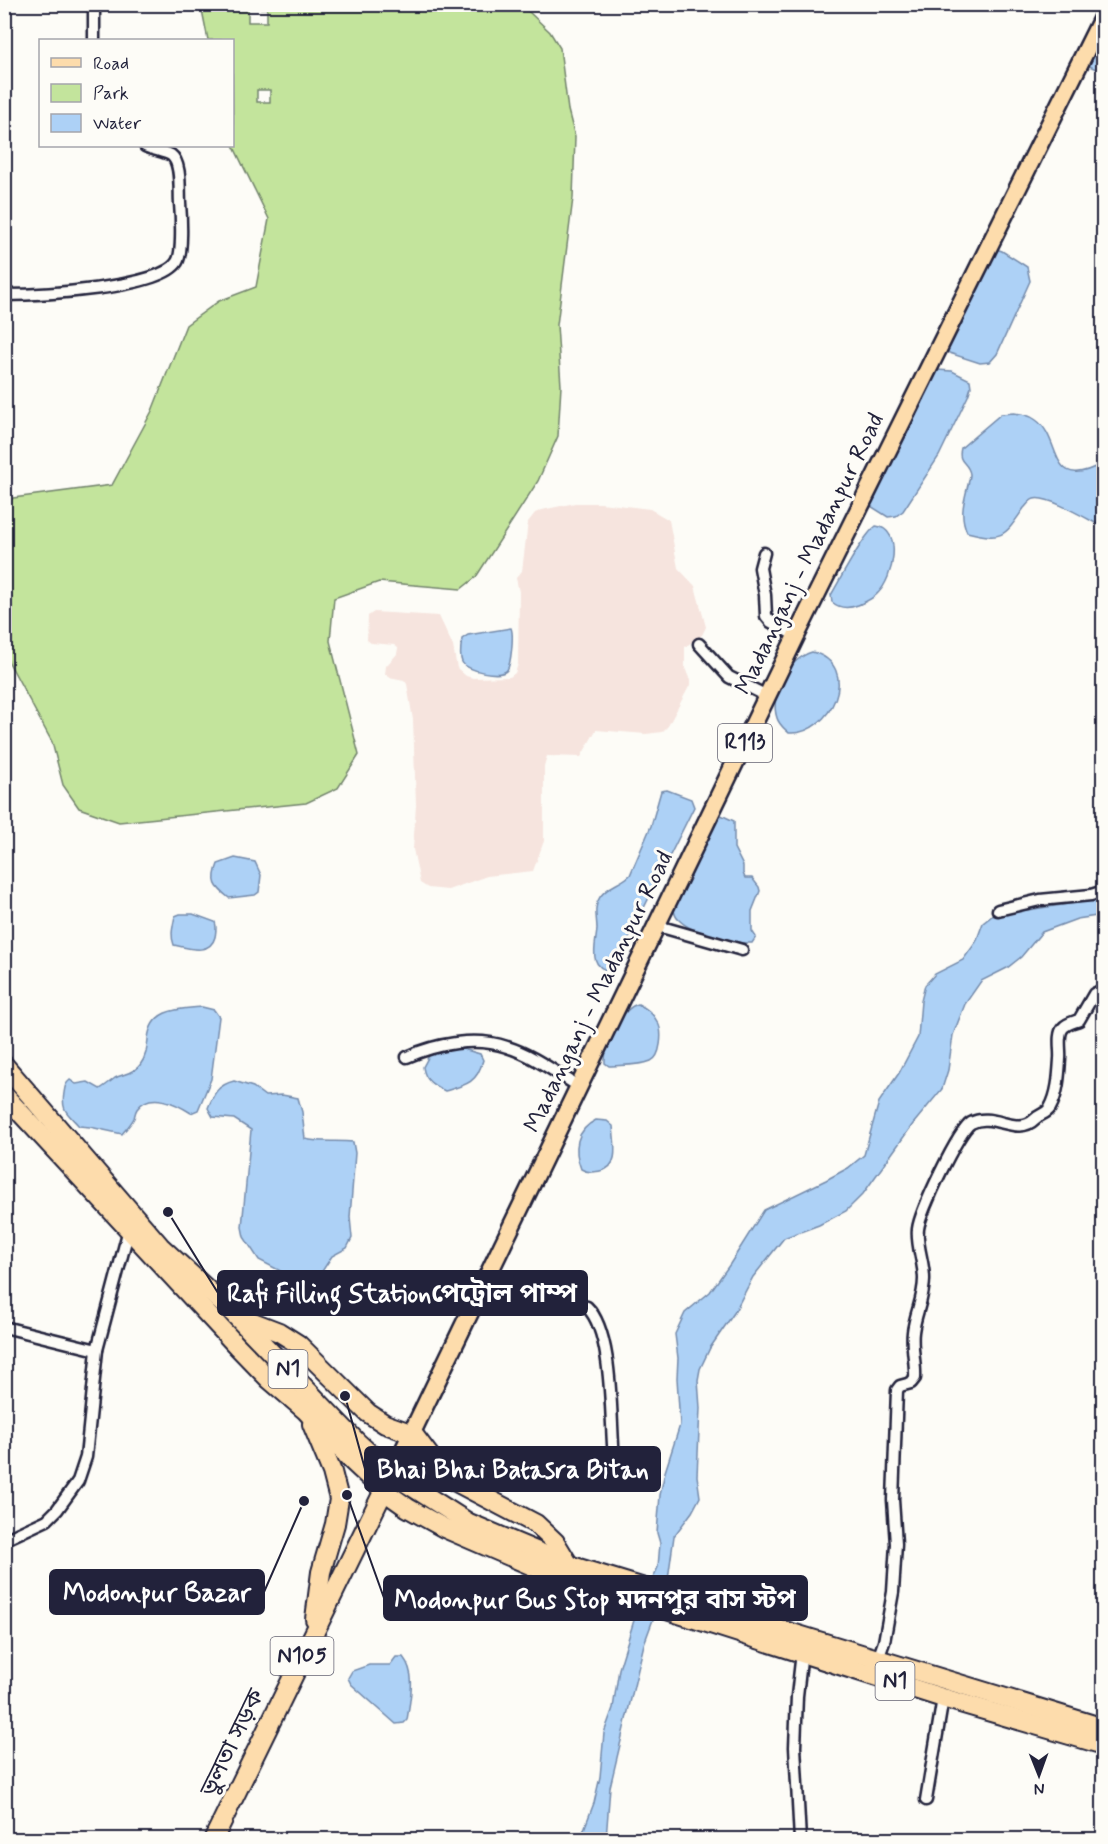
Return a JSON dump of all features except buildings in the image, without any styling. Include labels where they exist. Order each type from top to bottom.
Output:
[{"type":"highway","name":"N1","points":[[4,1065],[68,1135],[160,1246],[235,1315],[357,1442],[392,1474],[469,1523],[633,1592]]},
{"type":"highway","name":"N1","points":[[4,1095],[270,1380],[306,1411],[353,1462],[384,1491],[408,1508],[444,1528],[544,1571],[633,1592],[878,1659],[1104,1728]]},
{"type":"highway","points":[[235,1315],[279,1332],[298,1344],[368,1413],[385,1424],[413,1434],[438,1467],[454,1481],[536,1524],[555,1542],[570,1565]]},
{"type":"highway","points":[[306,1411],[332,1472],[339,1499],[335,1524],[321,1572],[313,1633]]},
{"type":"highway","name":"ভুলতা সড়ক","points":[[213,1839],[392,1474]]},
{"type":"highway","name":"N1","points":[[689,1609],[802,1652],[943,1698],[1104,1744]]},
{"type":"main road","name":"Madanganj - Madanpur Road","points":[[392,1474],[796,636],[1104,14]]},
{"type":"street","points":[[94,4],[94,39]]},
{"type":"street","points":[[4,295],[52,293],[120,285],[154,276],[175,265],[179,258],[181,213],[178,169],[171,155],[148,147]]},
{"type":"street","points":[[764,552],[760,568],[766,616],[771,622],[796,636]]},
{"type":"street","points":[[699,644],[729,677],[767,696]]},
{"type":"street","points":[[998,910],[1040,900],[1091,895],[1104,891]]},
{"type":"street","points":[[657,926],[742,950]]},
{"type":"street","points":[[878,1659],[884,1642],[893,1592],[896,1544],[893,1500],[897,1390],[900,1386],[911,1383],[915,1378],[913,1330],[921,1303],[924,1278],[918,1239],[919,1222],[926,1202],[957,1140],[971,1124],[985,1119],[1024,1126],[1048,1111],[1055,1095],[1061,1032],[1067,1024],[1079,1020],[1094,994],[1104,988]]},
{"type":"street","points":[[407,1057],[435,1046],[463,1043],[496,1045],[524,1054],[580,1086]]},
{"type":"street","points":[[4,1540],[47,1520],[78,1481],[86,1457],[97,1350],[129,1229]]},
{"type":"street","points":[[487,1278],[501,1289],[511,1293],[587,1307],[593,1313],[607,1357],[614,1458],[619,1464],[634,1472]]},
{"type":"street","points":[[4,1327],[97,1350]]},
{"type":"street","points":[[800,1839],[796,1719],[802,1652]]},
{"type":"street","points":[[926,1800],[943,1698]]},
{"type":"shaded area","points":[[575,503],[601,503],[650,509],[669,520],[678,568],[695,586],[706,627],[702,635],[685,647],[685,668],[691,683],[668,726],[662,732],[646,734],[596,730],[581,757],[547,756],[544,766],[544,841],[533,871],[487,876],[448,890],[428,888],[420,883],[413,849],[416,805],[413,720],[407,684],[404,680],[385,674],[386,666],[397,654],[398,648],[394,645],[371,643],[367,640],[368,616],[374,612],[439,616],[453,646],[457,668],[466,676],[473,678],[510,677],[515,673],[518,664],[519,592],[516,578],[522,571],[528,522],[535,513],[542,510]]},
{"type":"green space","points":[[201,5],[248,5],[248,22],[267,22],[267,8],[258,8],[258,5],[518,5],[527,10],[550,32],[560,48],[568,110],[575,137],[573,198],[557,325],[561,386],[558,436],[538,481],[476,577],[461,589],[379,582],[334,598],[330,641],[359,755],[338,788],[306,803],[119,822],[79,808],[63,785],[52,742],[5,655],[5,504],[13,498],[112,485],[152,411],[186,325],[219,301],[256,287],[269,219],[234,147],[234,39],[208,39]],"holes":[[[257,90],[270,90],[270,102],[257,102]]]},
{"type":"water","points":[[1103,17],[1103,72],[1085,64]]},
{"type":"water","points":[[993,248],[1027,267],[1030,281],[997,354],[990,362],[980,363],[949,353],[945,346]]},
{"type":"water","points":[[937,370],[952,371],[970,380],[971,387],[968,396],[939,456],[903,511],[896,516],[888,517],[869,505],[931,375]]},
{"type":"water","points":[[1014,413],[1036,420],[1050,439],[1064,468],[1073,472],[1085,471],[1103,463],[1103,527],[1058,504],[1034,499],[1002,534],[988,536],[967,532],[963,521],[963,511],[970,474],[960,457],[961,448],[1001,414]]},
{"type":"water","points":[[876,526],[885,529],[893,545],[888,577],[871,599],[851,607],[838,606],[832,602],[831,595],[858,548]]},
{"type":"water","points":[[511,628],[512,649],[507,670],[498,673],[484,672],[470,668],[462,662],[460,653],[462,639],[468,635]]},
{"type":"water","points":[[812,652],[827,659],[836,671],[838,684],[835,698],[828,712],[817,723],[804,731],[789,733],[777,718],[775,709],[778,689],[782,679],[795,662]]},
{"type":"water","points":[[667,790],[691,799],[694,807],[615,966],[611,971],[603,969],[596,961],[595,955],[598,901],[606,890],[630,875],[651,826],[661,791]]},
{"type":"water","points":[[721,815],[734,821],[734,848],[743,866],[743,873],[745,878],[752,878],[760,891],[752,911],[752,931],[756,937],[752,943],[724,940],[694,930],[677,917],[673,907],[717,816]]},
{"type":"water","points":[[235,858],[255,862],[261,875],[259,892],[255,895],[229,898],[220,891],[216,884],[215,875],[218,864]]},
{"type":"water","points":[[1103,898],[1103,915],[1077,919],[1042,932],[1021,957],[1007,968],[981,981],[965,1004],[953,1035],[948,1070],[942,1089],[913,1124],[863,1194],[846,1211],[819,1225],[784,1238],[753,1277],[734,1313],[710,1348],[700,1369],[698,1380],[700,1408],[697,1476],[700,1497],[674,1536],[668,1579],[644,1644],[610,1787],[606,1839],[580,1840],[594,1803],[600,1777],[604,1733],[613,1708],[619,1669],[635,1617],[658,1567],[660,1543],[657,1533],[660,1495],[680,1425],[675,1334],[685,1313],[710,1292],[764,1210],[848,1168],[864,1155],[879,1102],[899,1073],[918,1037],[921,1001],[925,985],[935,974],[963,960],[976,942],[983,923],[992,916],[1005,913]]},
{"type":"water","points":[[193,914],[215,922],[215,937],[208,947],[192,949],[174,945],[173,924],[175,916]]},
{"type":"water","points":[[638,1004],[652,1014],[660,1027],[660,1044],[657,1055],[646,1063],[609,1066],[605,1063],[605,1056],[615,1029],[626,1013]]},
{"type":"water","points":[[202,1007],[214,1010],[219,1017],[211,1079],[198,1110],[191,1113],[164,1100],[149,1100],[137,1109],[133,1120],[122,1134],[79,1126],[69,1115],[63,1099],[70,1080],[76,1084],[88,1082],[100,1089],[115,1078],[132,1072],[144,1059],[150,1029],[154,1021],[168,1012]]},
{"type":"water","points":[[441,1049],[463,1049],[480,1054],[483,1060],[478,1074],[465,1085],[445,1091],[437,1087],[430,1082],[423,1067],[431,1052]]},
{"type":"water","points":[[234,1081],[253,1087],[265,1096],[282,1095],[298,1098],[305,1139],[353,1142],[355,1153],[350,1217],[352,1238],[347,1248],[332,1256],[317,1279],[309,1282],[292,1277],[259,1260],[244,1237],[242,1227],[251,1130],[234,1119],[213,1117],[208,1108],[217,1090]]},
{"type":"water","points":[[596,1120],[607,1121],[613,1126],[614,1160],[607,1169],[588,1172],[581,1169],[577,1147],[584,1129]]},
{"type":"water","points":[[396,1657],[403,1657],[410,1671],[411,1695],[407,1720],[396,1724],[351,1684],[348,1678],[352,1671],[369,1665],[390,1665]]},
{"type":"place","name":"Rafi Filling Stationপেট্রোল পাম্প","points":[[168,1212]]},
{"type":"place","name":"Bhai Bhai Batasra Bitan","points":[[345,1396]]},
{"type":"place","name":"Modonpur Bus Stop মদনপুর বাস স্টপ","points":[[347,1495]]},
{"type":"place","name":"Modonpur Bazar","points":[[304,1501]]}]
